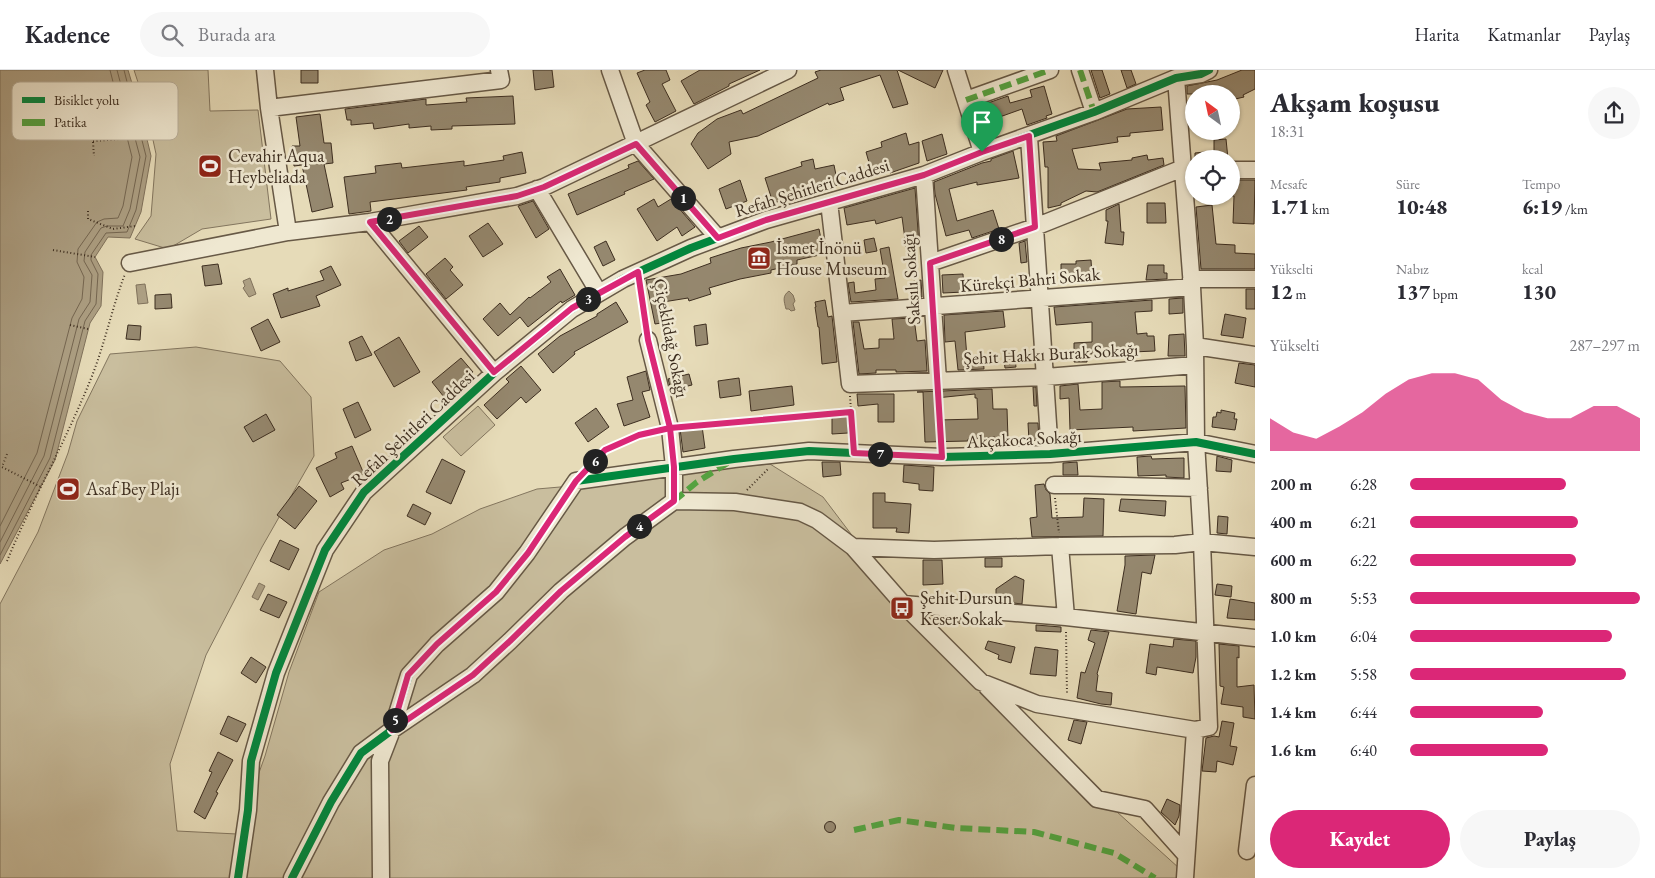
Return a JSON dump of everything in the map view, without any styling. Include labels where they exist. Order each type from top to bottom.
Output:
[{"type":"street","points":[[265,70],[288,232]]},
{"type":"street","points":[[269,108],[501,80],[499,70]]},
{"type":"street","points":[[610,70],[636,144],[718,238]]},
{"type":"street","points":[[130,263],[288,232],[370,222],[517,196],[537,189],[636,144],[788,70]]},
{"type":"street","points":[[956,70],[982,152]]},
{"type":"street","points":[[966,100],[1050,70]]},
{"type":"street","points":[[1080,70],[1094,112]]},
{"type":"street","name":"Refah Şehitleri Caddesi","points":[[238,878],[248,810],[251,761],[276,673],[325,550],[364,492],[494,372],[572,308],[638,272],[691,248],[766,220],[924,175],[1094,112],[1176,78],[1201,74],[1209,70]]},
{"type":"street","points":[[1176,78],[1185,150]]},
{"type":"street","points":[[1029,136],[1050,454]]},
{"type":"street","points":[[930,263],[1035,227],[1185,170]]},
{"type":"street","points":[[1240,170],[1255,170]]},
{"type":"street","name":"Saksılı Sokağı","points":[[924,175],[938,380]]},
{"type":"street","points":[[537,189],[599,293]]},
{"type":"street","points":[[829,202],[842,313]]},
{"type":"street","points":[[981,682],[1037,704],[1196,730],[1210,727],[1196,442],[1195,346],[1189,205]]},
{"type":"street","points":[[370,222],[494,372]]},
{"type":"street","name":"Kürekçi Bahri Sokak","points":[[842,313],[933,308],[1192,283],[1255,279]]},
{"type":"street","name":"Şehit Hakkı Burak Sokağı","points":[[842,313],[850,384],[1046,376],[1195,365]]},
{"type":"street","name":"Çiçeklidağ Sokağı","points":[[648,340],[670,428],[674,467],[674,501]]},
{"type":"street","points":[[1195,346],[1255,355]]},
{"type":"street","name":"Akçakoca Sokağı","points":[[576,481],[809,451],[942,457],[1050,454],[1196,442],[1255,454]]},
{"type":"street","points":[[381,878],[380,761],[392,730],[408,675],[437,644],[496,592],[528,553],[576,481]]},
{"type":"street","points":[[1054,486],[1199,488]]},
{"type":"street","points":[[292,878],[331,802],[361,753],[473,675],[561,591],[625,537],[674,501],[735,502],[800,512],[818,520],[853,547],[902,604],[1097,799],[1145,809],[1186,855]]},
{"type":"street","points":[[853,547],[934,550],[1176,545],[1202,542],[1255,546]]},
{"type":"street","points":[[1060,546],[1066,617]]},
{"type":"street","points":[[902,604],[1066,617],[1255,638]]},
{"type":"street","points":[[1185,878],[1196,730]]},
{"type":"street","points":[[1247,851],[1255,789]]},
{"type":"path","points":[[94,156],[93,141],[106,140]]},
{"type":"path","points":[[88,211],[88,219],[113,229],[136,226]]},
{"type":"path","points":[[53,250],[95,257]]},
{"type":"path","points":[[7,561],[26,515],[58,454],[92,375],[130,263]]},
{"type":"path","points":[[70,325],[88,329]]},
{"type":"path","points":[[938,380],[942,457]]},
{"type":"path","points":[[576,481],[605,450],[639,435],[670,428],[851,412],[854,453]]},
{"type":"path","points":[[8,454],[2,467],[41,487]]},
{"type":"path","points":[[735,502],[784,454]]},
{"type":"path","points":[[1066,617],[1067,709]]},
{"type":"shaded area","name":"Cevahir Aqua Heybeliada","points":[[134,70],[208,70],[210,111],[258,110],[271,219],[202,229],[168,249],[135,239],[151,216],[156,154],[153,140],[178,140],[178,82],[138,82]]},
{"type":"shaded area","points":[[196,347],[280,361],[311,397],[314,456],[262,547],[206,655],[170,764],[177,831],[237,834],[265,756],[289,672],[319,592],[384,550],[432,534],[480,509],[537,489],[583,485],[648,475],[770,464],[823,497],[879,571],[974,663],[1085,783],[1190,878],[0,878],[0,604],[38,532],[68,453],[77,421],[110,354]]},
{"type":"shaded area","points":[[478,406],[495,425],[461,456],[443,437]]},
{"type":"water","points":[[0,70],[128,70],[132,82],[12,82],[12,140],[147,140],[151,156],[141,212],[130,238],[108,237],[95,257],[103,272],[101,306],[90,323],[55,460],[0,564]]},
{"type":"water","points":[[250,278],[256,294],[249,297],[243,288],[245,286],[243,281]]},
{"type":"water","points":[[145,284],[148,303],[138,304],[136,285]]},
{"type":"water","points":[[789,291],[795,301],[793,304],[795,310],[791,311],[786,309],[784,301],[785,295]]},
{"type":"water","points":[[259,583],[265,586],[258,600],[252,597]]},
{"type":"building","points":[[301,70],[318,70],[318,83],[301,83]]},
{"type":"building","points":[[533,70],[552,70],[554,87],[535,90]]},
{"type":"building","points":[[645,70],[666,70],[670,80],[662,84],[676,111],[655,122],[646,105],[650,102],[637,73]]},
{"type":"building","points":[[700,70],[760,70],[729,84],[729,86],[694,104],[681,81]]},
{"type":"building","points":[[821,70],[897,70],[908,104],[893,108],[880,75],[840,88],[844,100],[829,105],[828,103],[758,136],[729,142],[731,154],[708,169],[691,144],[698,133],[717,119],[741,110],[743,114],[818,78],[815,72]]},
{"type":"building","points":[[898,70],[943,70],[935,88]]},
{"type":"building","points":[[1091,70],[1102,70],[1110,94],[1100,98]]},
{"type":"building","points":[[1121,70],[1131,70],[1136,84],[1127,88]]},
{"type":"building","points":[[1242,70],[1255,70],[1255,89],[1243,95],[1244,97],[1240,98],[1240,85],[1192,85],[1217,80]]},
{"type":"building","points":[[1044,86],[1052,114],[1046,116],[1047,118],[1027,125],[1022,109],[994,119],[988,103],[1008,96],[1010,103],[1032,97],[1030,90]]},
{"type":"building","points":[[513,96],[515,124],[452,126],[452,129],[431,130],[431,126],[409,128],[409,124],[374,129],[373,123],[351,125],[351,120],[347,120],[345,109],[426,99],[426,105],[467,102],[466,98]]},
{"type":"building","points":[[1161,107],[1163,130],[1130,133],[1130,136],[1117,137],[1118,142],[1072,149],[1078,169],[1101,170],[1099,163],[1132,160],[1132,158],[1147,155],[1148,160],[1163,158],[1164,165],[1097,192],[1086,191],[1061,203],[1061,205],[1048,208],[1048,167],[1045,167],[1043,142],[1057,141],[1056,136],[1127,109]]},
{"type":"building","points":[[320,114],[324,143],[331,143],[333,163],[324,164],[333,207],[312,212],[302,165],[294,166],[292,146],[300,146],[296,117]]},
{"type":"building","points":[[906,133],[909,145],[919,142],[919,163],[890,173],[889,167],[872,173],[866,152],[882,147],[881,142]]},
{"type":"building","points":[[942,134],[947,154],[927,161],[922,141]]},
{"type":"building","points":[[1214,140],[1226,140],[1227,150],[1214,150]]},
{"type":"building","points":[[1013,151],[1019,178],[977,185],[977,182],[949,189],[957,221],[993,210],[999,229],[972,238],[969,230],[946,236],[935,194],[934,182]]},
{"type":"building","points":[[522,152],[526,173],[500,178],[500,182],[466,187],[467,190],[370,202],[371,211],[349,214],[344,177],[376,173],[375,166],[401,163],[402,168],[464,161],[464,166],[504,160],[503,156]]},
{"type":"building","points":[[813,159],[815,169],[834,165],[838,185],[773,203],[765,178],[802,166],[801,162]]},
{"type":"building","points":[[638,161],[654,179],[577,215],[568,194],[629,168],[628,165]]},
{"type":"building","points":[[740,180],[747,201],[726,209],[719,189]]},
{"type":"building","points":[[1240,180],[1255,180],[1254,224],[1233,223],[1234,205],[1240,205]]},
{"type":"building","points":[[915,188],[919,245],[906,247],[902,217],[876,224],[875,220],[847,225],[844,208]]},
{"type":"building","points":[[654,199],[658,207],[671,199],[695,227],[682,236],[677,227],[657,241],[637,209]]},
{"type":"building","points":[[533,201],[549,229],[536,238],[518,206]]},
{"type":"building","points":[[1147,203],[1165,203],[1166,223],[1147,223]]},
{"type":"building","points":[[1119,204],[1121,232],[1124,232],[1123,245],[1105,243],[1108,221],[1106,221],[1106,210]]},
{"type":"building","points":[[1212,205],[1216,244],[1235,245],[1235,253],[1255,254],[1255,269],[1201,269],[1196,207]]},
{"type":"building","points":[[488,223],[503,244],[483,257],[469,236]]},
{"type":"building","points":[[419,226],[428,237],[408,253],[399,241]]},
{"type":"building","points":[[819,229],[824,254],[797,260],[797,264],[771,270],[771,273],[709,288],[711,294],[689,301],[688,298],[663,302],[667,322],[655,324],[646,280],[681,274],[711,263],[710,258],[741,248]]},
{"type":"building","points":[[874,238],[877,251],[866,253],[864,240]]},
{"type":"building","points":[[606,241],[615,260],[603,266],[594,247]]},
{"type":"building","points":[[1025,241],[1027,262],[1021,263],[1019,243]]},
{"type":"building","points":[[889,247],[898,299],[851,302],[848,283],[854,282],[855,293],[876,290],[875,279],[885,278],[880,249]]},
{"type":"building","points":[[445,258],[453,267],[450,270],[463,285],[446,299],[426,274]]},
{"type":"building","points":[[1091,260],[1092,276],[1073,277],[1073,281],[1061,281],[1061,264],[1076,264],[1076,261]]},
{"type":"building","points":[[218,264],[222,284],[205,286],[202,266]]},
{"type":"building","points":[[1148,265],[1164,265],[1164,273],[1167,273],[1167,279],[1146,280]]},
{"type":"building","points":[[331,266],[341,285],[316,296],[320,306],[281,318],[273,294],[288,288],[288,291],[324,280],[320,271]]},
{"type":"building","points":[[560,269],[575,295],[562,303],[561,301],[528,327],[520,317],[498,336],[483,319],[500,303],[510,315],[529,297],[551,282],[547,277]]},
{"type":"building","points":[[963,274],[964,292],[943,293],[942,275]]},
{"type":"building","points":[[921,280],[922,297],[912,298],[910,282]]},
{"type":"building","points":[[1246,289],[1255,289],[1255,309],[1246,309]]},
{"type":"building","points":[[171,294],[172,308],[155,309],[155,295]]},
{"type":"building","points":[[1183,298],[1183,313],[1169,314],[1169,299]]},
{"type":"building","points":[[825,300],[828,317],[832,316],[837,362],[822,364],[815,302]]},
{"type":"building","points":[[1152,300],[1152,311],[1135,312],[1137,334],[1147,333],[1147,336],[1154,336],[1155,351],[1087,354],[1087,362],[1074,362],[1074,343],[1092,342],[1092,322],[1056,325],[1054,307]]},
{"type":"building","points":[[616,302],[628,322],[574,352],[575,354],[553,373],[538,354],[560,336],[597,316],[597,314]]},
{"type":"building","points":[[1003,311],[1005,327],[965,332],[967,358],[983,356],[984,369],[958,370],[955,341],[945,342],[944,315]]},
{"type":"building","points":[[1225,314],[1246,318],[1243,338],[1221,335]]},
{"type":"building","points":[[914,318],[917,341],[925,340],[927,371],[896,372],[896,370],[876,370],[876,373],[859,374],[853,322],[859,322],[864,349],[879,348],[879,339],[894,339],[892,319]]},
{"type":"building","points":[[268,319],[280,342],[261,351],[251,328]]},
{"type":"building","points":[[706,324],[708,344],[696,346],[694,326]]},
{"type":"building","points":[[128,325],[141,326],[140,340],[126,339]]},
{"type":"building","points":[[1184,334],[1185,356],[1168,356],[1169,335]]},
{"type":"building","points":[[362,336],[372,355],[356,361],[349,342]]},
{"type":"building","points":[[399,337],[420,372],[394,387],[374,352]]},
{"type":"building","points":[[1014,350],[1016,367],[1005,368],[1003,352]]},
{"type":"building","points":[[461,358],[473,372],[444,397],[432,382]]},
{"type":"building","points":[[1239,363],[1255,365],[1255,387],[1235,383]]},
{"type":"building","points":[[521,366],[541,390],[526,403],[521,397],[497,419],[484,405],[509,382],[506,379]]},
{"type":"building","points":[[646,371],[650,390],[642,392],[650,417],[624,426],[617,404],[633,400],[627,377]]},
{"type":"building","points":[[689,374],[692,385],[671,390],[668,379]]},
{"type":"building","points":[[739,378],[741,395],[720,398],[718,381]]},
{"type":"building","points":[[1120,381],[1120,387],[1185,386],[1186,428],[1133,431],[1133,427],[1070,430],[1069,398],[1060,399],[1060,386],[1078,384],[1080,410],[1102,409],[1102,382]]},
{"type":"building","points":[[792,386],[794,405],[751,411],[749,391]]},
{"type":"building","points":[[1033,387],[1036,387],[1037,406],[1034,406]]},
{"type":"building","points":[[992,389],[993,409],[1007,409],[1008,439],[995,439],[995,437],[968,439],[968,441],[925,442],[923,392],[917,392]],"holes":[[[975,394],[975,398],[977,398],[978,419],[938,420],[936,398]]]},
{"type":"building","points":[[857,394],[894,394],[894,422],[878,422],[878,404],[858,406]]},
{"type":"building","points":[[358,402],[371,430],[355,438],[343,409]]},
{"type":"building","points":[[596,408],[609,427],[588,442],[575,423]]},
{"type":"building","points":[[1221,410],[1235,413],[1234,419],[1237,419],[1235,430],[1212,427],[1213,417],[1216,417],[1217,412],[1221,413]]},
{"type":"building","points":[[266,414],[275,430],[253,442],[244,427]]},
{"type":"building","points":[[847,416],[848,433],[832,434],[832,418]]},
{"type":"building","points":[[1028,423],[1038,423],[1039,440],[1029,441]]},
{"type":"building","points":[[702,426],[705,448],[683,452],[680,429]]},
{"type":"building","points":[[352,446],[364,474],[341,483],[344,489],[330,497],[316,468],[337,458],[335,453]]},
{"type":"building","points":[[1151,456],[1152,459],[1184,458],[1184,478],[1166,477],[1166,475],[1138,476],[1137,457]]},
{"type":"building","points":[[1217,456],[1232,460],[1231,472],[1216,471]]},
{"type":"building","points":[[442,459],[465,471],[451,504],[426,492]]},
{"type":"building","points":[[822,462],[840,462],[841,475],[823,477]]},
{"type":"building","points":[[1077,462],[1078,475],[1063,475],[1063,463]]},
{"type":"building","points":[[904,465],[934,467],[933,491],[919,490],[919,484],[903,482]]},
{"type":"building","points":[[1044,484],[1050,494],[1052,518],[1083,517],[1084,498],[1104,499],[1103,536],[1032,537],[1030,518],[1037,517],[1035,485]]},
{"type":"building","points":[[299,486],[317,501],[295,529],[277,515]]},
{"type":"building","points":[[873,493],[885,493],[885,502],[911,504],[909,533],[896,532],[897,528],[873,528]]},
{"type":"building","points":[[1121,499],[1166,501],[1165,516],[1119,511]]},
{"type":"building","points":[[413,504],[431,513],[425,525],[407,516]]},
{"type":"building","points":[[1218,516],[1228,517],[1227,534],[1217,533]]},
{"type":"building","points":[[280,540],[299,549],[289,570],[270,561]]},
{"type":"building","points":[[1155,555],[1151,574],[1142,572],[1136,614],[1117,611],[1125,556]]},
{"type":"building","points":[[985,558],[1002,558],[1002,567],[985,567]]},
{"type":"building","points":[[923,560],[942,560],[943,584],[923,585]]},
{"type":"building","points":[[1015,576],[1024,580],[1022,604],[996,601],[996,589]]},
{"type":"building","points":[[1217,584],[1232,586],[1231,597],[1215,595]]},
{"type":"building","points":[[268,594],[287,602],[279,618],[260,610]]},
{"type":"building","points":[[1230,599],[1255,603],[1255,620],[1227,618]]},
{"type":"building","points":[[958,618],[976,620],[975,626],[957,623]]},
{"type":"building","points":[[1036,625],[1061,627],[1061,632],[1036,631]]},
{"type":"building","points":[[1091,630],[1109,632],[1097,674],[1096,691],[1112,693],[1111,705],[1077,698],[1081,672],[1085,673],[1095,643],[1088,640]]},
{"type":"building","points":[[1174,639],[1196,641],[1193,673],[1157,667],[1156,675],[1146,673],[1150,644],[1173,647]]},
{"type":"building","points":[[988,641],[1015,647],[1011,663],[998,659],[999,655],[985,649]]},
{"type":"building","points":[[1219,644],[1239,646],[1237,687],[1254,685],[1255,719],[1243,717],[1243,707],[1221,704],[1224,687],[1220,686]]},
{"type":"building","points":[[1035,647],[1058,650],[1056,676],[1030,674]]},
{"type":"building","points":[[251,657],[266,667],[256,683],[241,673]]},
{"type":"building","points":[[228,716],[246,724],[237,742],[220,734]]},
{"type":"building","points":[[1074,720],[1087,722],[1081,744],[1068,740]]},
{"type":"building","points":[[1222,721],[1234,723],[1230,746],[1237,747],[1233,765],[1217,761],[1216,772],[1202,771],[1206,738],[1219,737]]},
{"type":"building","points":[[218,752],[233,760],[216,792],[218,793],[205,819],[194,812],[212,772],[209,771]]},
{"type":"building","points":[[1167,799],[1180,805],[1179,816],[1175,825],[1161,812]]},
{"type":"building","points":[[830,821],[836,827],[830,833],[824,827]]},
{"type":"marked path","points":[[966,100],[1050,70]]},
{"type":"marked path","points":[[1080,70],[1094,112]]},
{"type":"marked path","points":[[674,501],[697,482],[729,462]]},
{"type":"marked path","points":[[854,830],[899,820],[956,828],[1034,832],[1114,853],[1155,878]]},
{"type":"cycle path","points":[[238,878],[248,810],[251,761],[276,673],[325,550],[364,492],[494,373],[572,309],[623,279],[691,248],[766,220],[924,175],[1094,112],[1176,78],[1201,74],[1209,70]]},
{"type":"cycle path","points":[[292,878],[331,802],[361,753],[392,730],[409,675],[437,644],[496,592],[527,553],[576,481],[734,459],[809,451],[942,457],[1050,454],[1196,442],[1255,454]]},
{"type":"place","name":"Cevahir Aqua Heybeliada","points":[[210,166]]},
{"type":"place","name":"İsmet İnönü House Museum","points":[[759,258]]},
{"type":"place","name":"Asaf Bey Plajı","points":[[68,489]]},
{"type":"place","name":"Şehit Dursun Keser Sokak","points":[[902,608]]},
{"type":"route","points":[[982,152],[924,175],[766,220],[718,238],[636,144],[544,187],[517,196],[370,222],[494,372],[572,308],[638,272],[648,340],[670,428],[674,467],[674,501],[625,537],[561,591],[473,675],[392,730],[408,675],[437,644],[496,592],[528,553],[576,481],[605,450],[639,435],[670,428],[851,412],[854,453],[942,457],[930,263],[1035,227],[1029,136],[982,152]]}]
